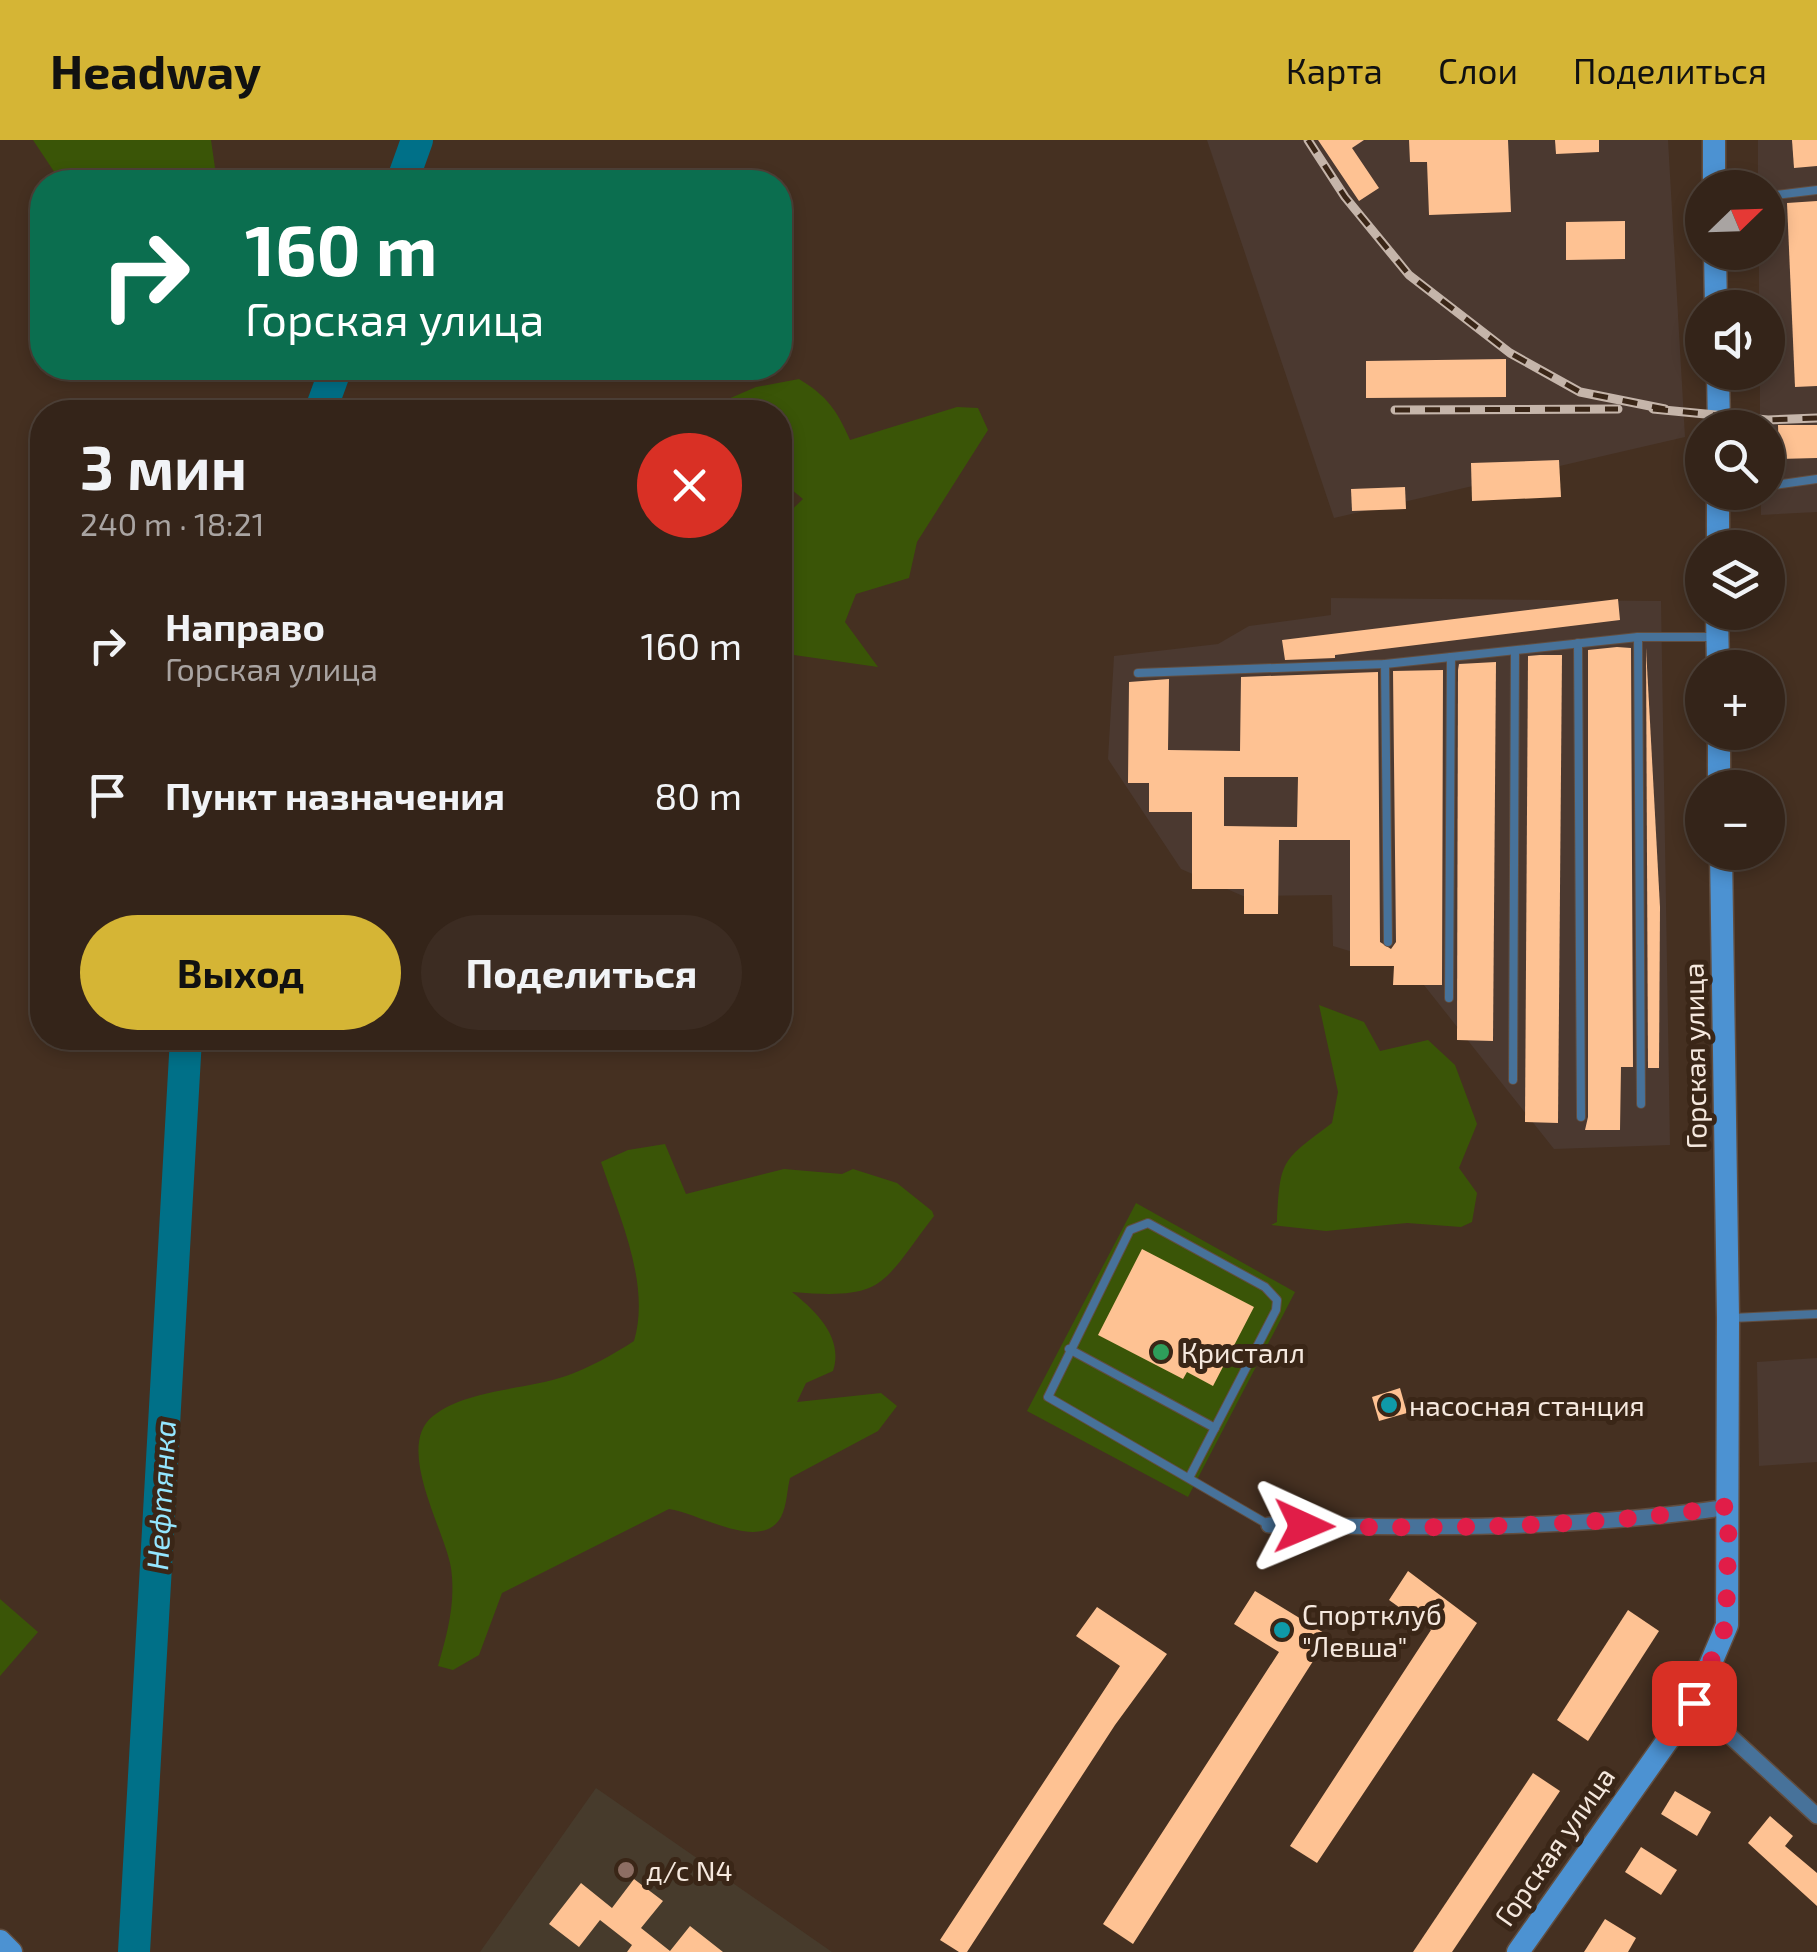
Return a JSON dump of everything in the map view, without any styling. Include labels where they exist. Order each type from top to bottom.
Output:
[{"type":"street","points":[[1714,140],[1714,170]]},
{"type":"street","points":[[1717,630],[1717,650]]},
{"type":"street","name":"Горская улица","points":[[1518,1952],[1694,1703],[1726,1625],[1728,1318],[1720,870]]},
{"type":"street","points":[[1269,1525],[1446,1529],[1645,1520],[1729,1506]]},
{"type":"street","points":[[1694,1703],[1817,1816]]},
{"type":"street","points":[[0,1941],[12,1952]]},
{"type":"lane","points":[[1785,194],[1817,190]]},
{"type":"lane","points":[[1785,484],[1817,479]]},
{"type":"lane","points":[[1138,673],[1385,664],[1638,637],[1717,637]]},
{"type":"lane","points":[[1638,637],[1641,1104]]},
{"type":"lane","points":[[1578,643],[1581,1117]]},
{"type":"lane","points":[[1514,1080],[1515,652]]},
{"type":"lane","points":[[1449,998],[1450,657]]},
{"type":"lane","points":[[1385,664],[1388,942]]},
{"type":"lane","points":[[1189,1478],[1277,1300],[1266,1287],[1148,1223],[1130,1230],[1049,1389],[1052,1403],[1269,1525]]},
{"type":"lane","points":[[1728,1318],[1817,1314]]},
{"type":"lane","points":[[1069,1348],[1215,1428]]},
{"type":"shaded area","points":[[1207,140],[1668,140],[1685,437],[1334,518]]},
{"type":"shaded area","points":[[1758,140],[1817,140],[1817,512],[1761,515],[1761,510],[1785,510],[1785,410],[1760,410],[1760,390],[1785,390],[1785,290],[1759,290],[1759,270],[1785,270],[1785,170],[1758,170]]},
{"type":"shaded area","points":[[1331,598],[1661,601],[1670,1145],[1554,1149],[1412,970],[1333,946],[1332,895],[1243,896],[1181,869],[1108,759],[1114,656],[1218,644],[1249,626],[1331,615]]},
{"type":"shaded area","points":[[1817,1358],[1817,1462],[1759,1466],[1757,1362]]},
{"type":"shaded area","name":"д/с N4","points":[[596,1788],[832,1952],[480,1952]]},
{"type":"green space","points":[[33,140],[211,140],[215,170],[53,170]]},
{"type":"green space","points":[[799,379],[830,405],[850,440],[957,407],[978,408],[988,430],[917,542],[909,578],[856,594],[845,622],[878,667],[792,655],[792,510],[803,499],[792,490],[792,400],[726,400],[756,387]]},
{"type":"green space","points":[[1319,1005],[1364,1022],[1380,1051],[1428,1040],[1455,1065],[1477,1124],[1459,1168],[1477,1193],[1472,1222],[1461,1227],[1407,1223],[1326,1231],[1271,1225],[1277,1222],[1280,1185],[1287,1163],[1332,1123],[1338,1092]]},
{"type":"green space","points":[[665,1144],[686,1194],[784,1169],[842,1174],[853,1169],[897,1183],[932,1211],[934,1216],[903,1258],[878,1283],[846,1293],[792,1292],[826,1326],[835,1347],[833,1371],[806,1383],[797,1402],[881,1393],[897,1406],[878,1431],[790,1478],[783,1513],[772,1527],[759,1532],[745,1531],[669,1509],[502,1593],[479,1655],[453,1670],[438,1666],[450,1618],[452,1581],[447,1552],[420,1468],[422,1430],[433,1416],[462,1400],[566,1376],[634,1341],[639,1297],[636,1274],[601,1162],[628,1150]]},
{"type":"green space","name":"Кристалл","points":[[1136,1203],[1295,1292],[1188,1497],[1027,1411]]},
{"type":"green space","points":[[0,1599],[38,1632],[0,1676]]},
{"type":"building","points":[[1318,140],[1364,140],[1352,148],[1379,188],[1359,201]]},
{"type":"building","points":[[1409,140],[1508,140],[1511,212],[1429,215],[1427,162],[1410,162]]},
{"type":"building","points":[[1555,140],[1599,140],[1599,152],[1556,154]]},
{"type":"building","points":[[1792,140],[1817,140],[1817,166],[1794,168]]},
{"type":"building","points":[[1817,201],[1817,386],[1795,387],[1787,203]]},
{"type":"building","points":[[1625,221],[1625,259],[1566,260],[1566,222]]},
{"type":"building","points":[[1506,359],[1506,397],[1366,398],[1366,361]]},
{"type":"building","points":[[1785,425],[1817,425],[1817,458],[1785,459]]},
{"type":"building","points":[[1559,460],[1561,497],[1472,501],[1471,463]]},
{"type":"building","points":[[1405,487],[1406,509],[1352,511],[1351,489]]},
{"type":"building","points":[[1618,599],[1620,620],[1335,658],[1285,660],[1282,640]]},
{"type":"building","points":[[1631,648],[1633,1067],[1621,1067],[1620,1130],[1585,1130],[1588,650]]},
{"type":"building","points":[[1646,648],[1660,907],[1659,1068],[1648,1068]]},
{"type":"building","points":[[1562,655],[1558,1123],[1525,1122],[1528,656]]},
{"type":"building","points":[[1496,662],[1493,1041],[1457,1040],[1458,670],[1459,664]]},
{"type":"building","points":[[1443,670],[1442,985],[1393,985],[1394,966],[1350,966],[1350,840],[1279,840],[1278,914],[1244,914],[1244,889],[1192,889],[1192,812],[1149,812],[1149,783],[1128,783],[1129,682],[1169,679],[1168,750],[1240,751],[1241,677],[1378,672],[1380,942],[1391,949],[1396,942],[1393,671]],"holes":[[[1224,777],[1298,777],[1297,827],[1224,826]]]},
{"type":"building","points":[[1142,1249],[1254,1307],[1213,1386],[1187,1372],[1183,1379],[1098,1335]]},
{"type":"building","name":"насосная станция","points":[[1400,1388],[1407,1413],[1379,1421],[1372,1397]]},
{"type":"building","points":[[1408,1571],[1477,1623],[1317,1863],[1290,1846],[1431,1630],[1389,1600]]},
{"type":"building","points":[[1255,1591],[1329,1636],[1133,1944],[1103,1924],[1279,1652],[1234,1624]]},
{"type":"building","points":[[1097,1607],[1167,1654],[1115,1725],[967,1952],[959,1952],[940,1940],[1120,1666],[1076,1636]]},
{"type":"building","points":[[1628,1610],[1659,1631],[1588,1741],[1557,1720]]},
{"type":"building","points":[[1533,1773],[1560,1791],[1452,1952],[1413,1952]]},
{"type":"building","points":[[1675,1791],[1711,1812],[1697,1836],[1661,1814]]},
{"type":"building","points":[[1770,1816],[1793,1836],[1785,1846],[1817,1873],[1817,1906],[1748,1843]]},
{"type":"building","points":[[1641,1847],[1677,1870],[1661,1895],[1625,1872]]},
{"type":"building","points":[[634,1879],[663,1901],[641,1928],[670,1951],[690,1926],[723,1952],[627,1952],[632,1945],[600,1920],[579,1947],[549,1924],[581,1883],[612,1908]]},
{"type":"building","points":[[1605,1919],[1636,1938],[1628,1952],[1584,1952]]},
{"type":"waterway","name":"Нефтянка","points":[[406,170],[417,140]]},
{"type":"waterway","name":"Нефтянка","points":[[324,400],[332,380]]},
{"type":"waterway","name":"Нефтянка","points":[[134,1952],[185,1050]]},
{"type":"railway","points":[[1308,140],[1345,197],[1409,275],[1510,353],[1580,392],[1665,409]]},
{"type":"railway","points":[[1395,410],[1618,409]]},
{"type":"railway","points":[[1653,409],[1768,420],[1817,418]]},
{"type":"place","name":"Кристалл","points":[[1161,1352]]},
{"type":"place","name":"насосная станция","points":[[1389,1405]]},
{"type":"place","name":"Спортклуб \"Левша\"","points":[[1282,1630]]},
{"type":"place","name":"д/с N4","points":[[626,1870]]},
{"type":"route","points":[[1304,1526],[1446,1529],[1645,1520],[1729,1506],[1726,1625],[1694,1703]]}]
